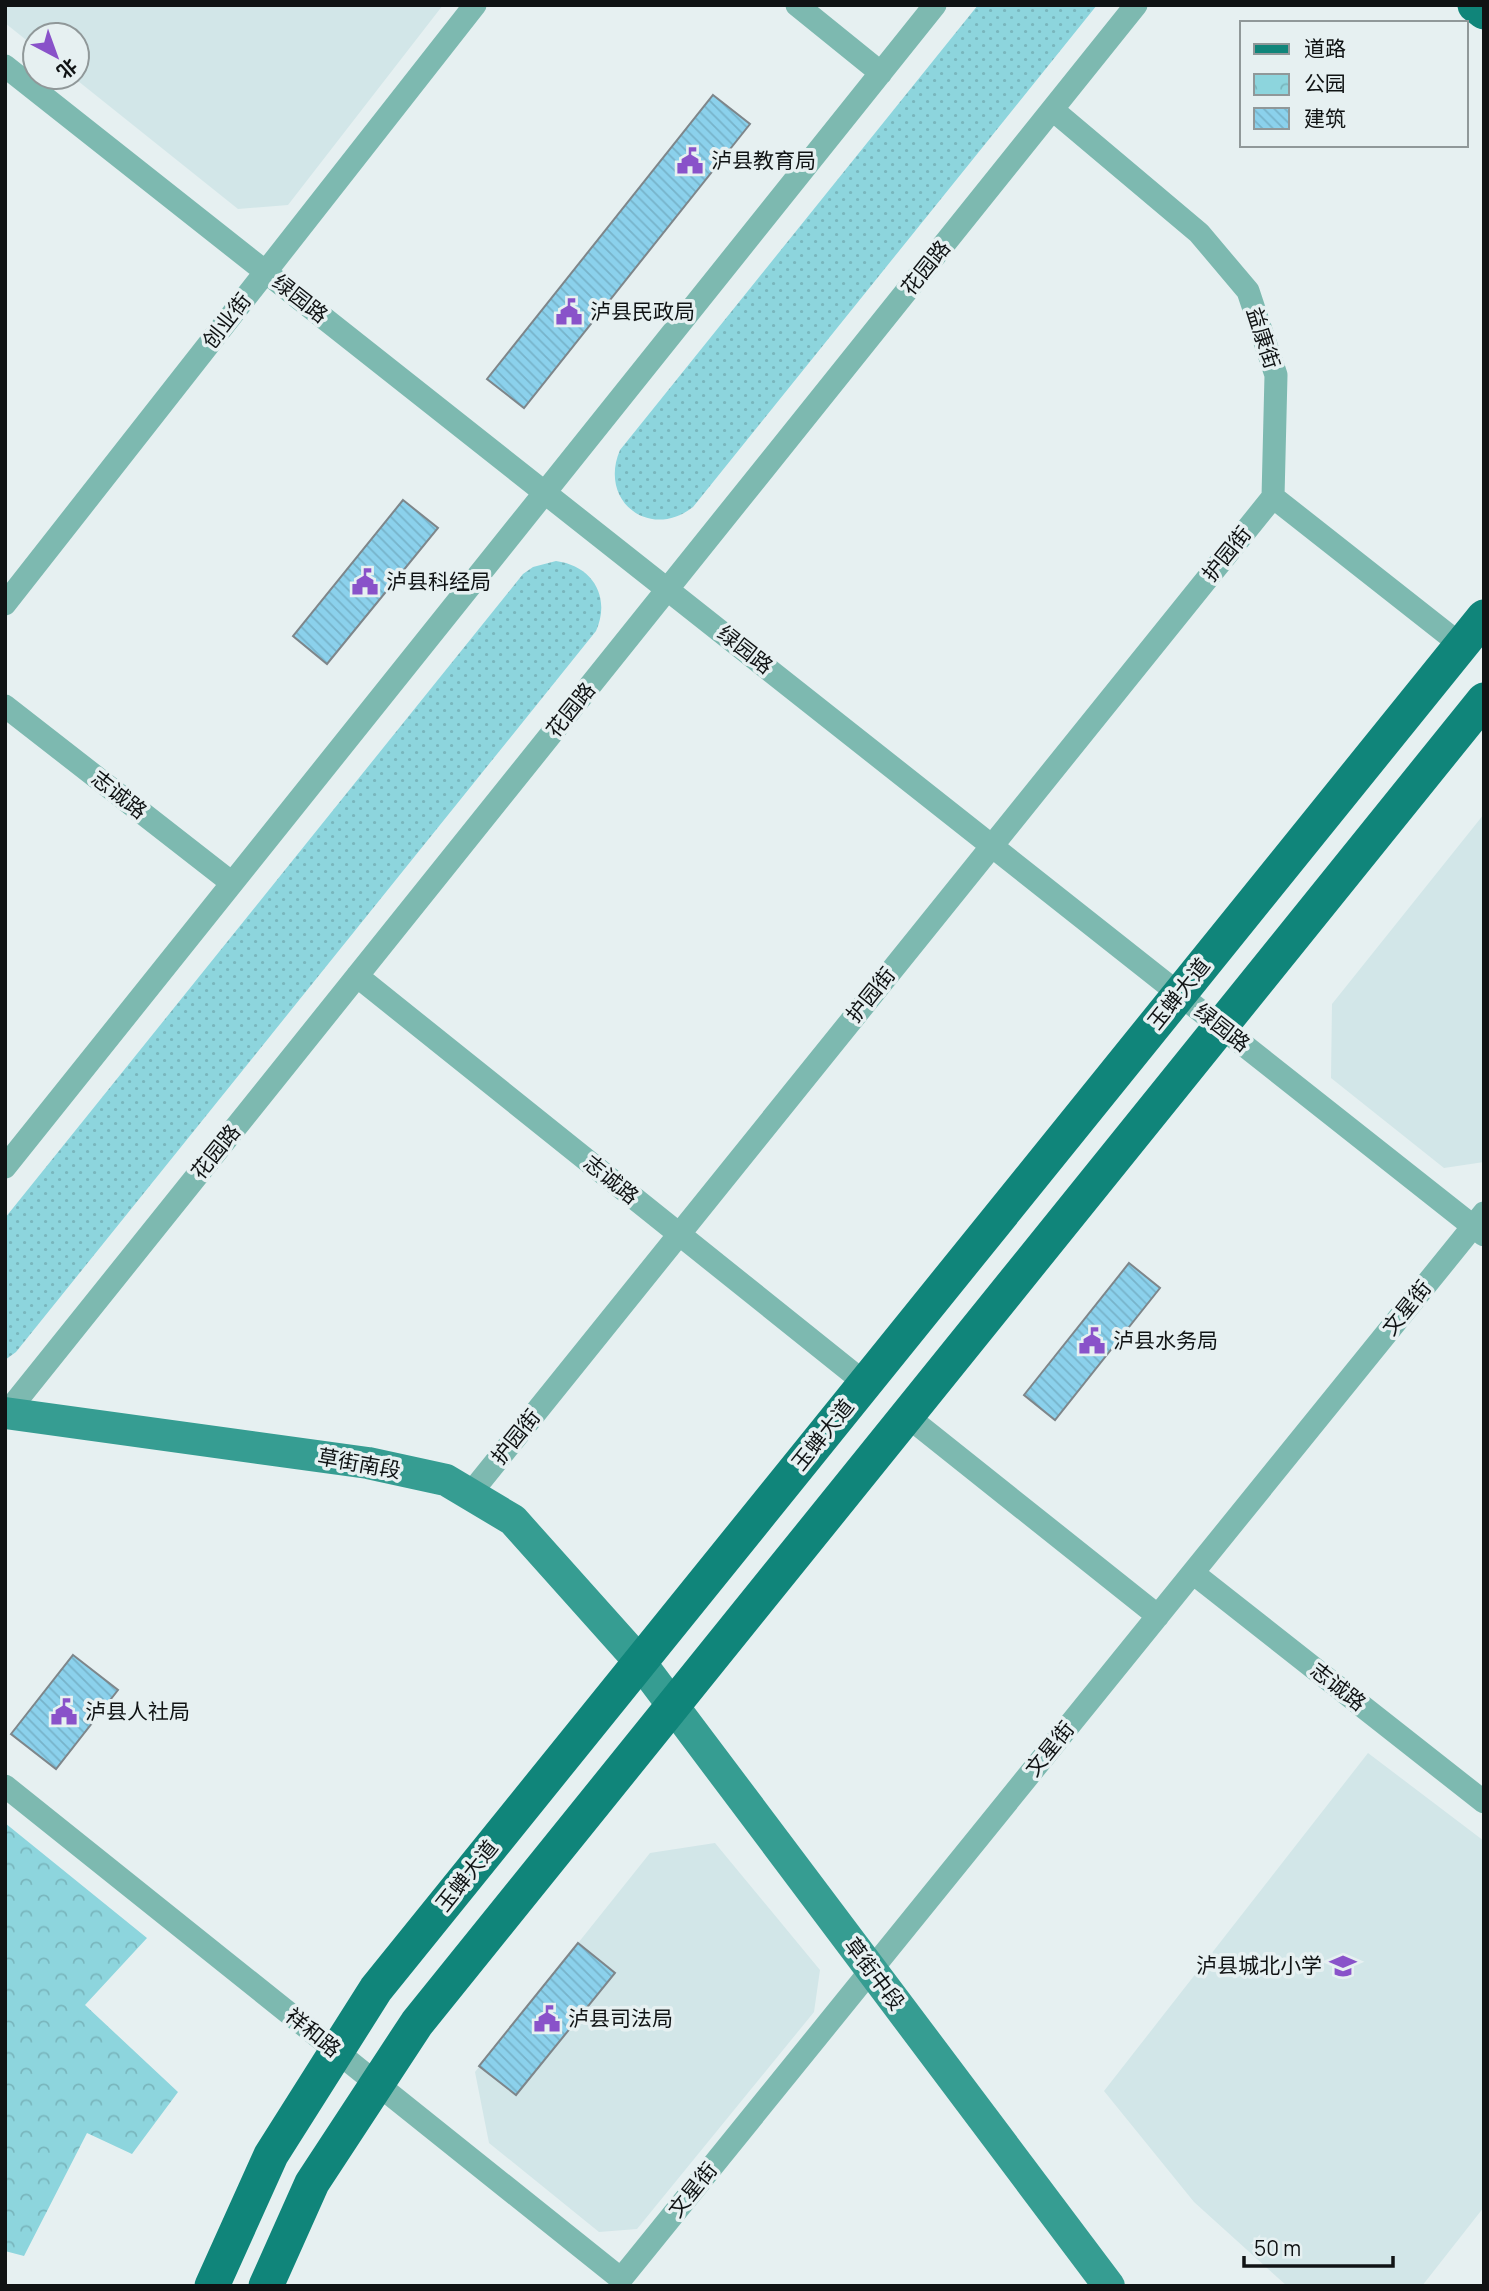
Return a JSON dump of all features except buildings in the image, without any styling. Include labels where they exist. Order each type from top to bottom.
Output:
[{"type":"main road","points":[[1475,5],[1484,12]]},
{"type":"main road","name":"玉蝉大道","points":[[212,2286],[271,2155],[376,1989],[1484,617]]},
{"type":"main road","points":[[266,2286],[312,2183],[417,2023],[1484,700]]},
{"type":"main road","name":"草街南段","points":[[6,1413],[368,1463],[446,1480],[513,1520],[640,1662]]},
{"type":"main road","name":"草街中段","points":[[640,1662],[1109,2286]]},
{"type":"street","name":"创业街","points":[[5,604],[475,5]]},
{"type":"street","points":[[797,5],[881,73]]},
{"type":"street","points":[[5,1167],[935,5]]},
{"type":"street","name":"花园路","points":[[6,1413],[1136,5]]},
{"type":"street","name":"绿园路","points":[[5,66],[1179,994],[1480,1225]]},
{"type":"street","name":"益康街","points":[[1053,110],[1199,233],[1248,291],[1276,375],[1273,497]]},
{"type":"street","points":[[1273,497],[1461,645]]},
{"type":"street","name":"护园街","points":[[470,1494],[1273,497]]},
{"type":"street","name":"志诚路","points":[[5,706],[232,883]]},
{"type":"street","name":"志诚路","points":[[357,976],[865,1383]]},
{"type":"street","name":"文星街","points":[[620,2283],[1158,1616],[1480,1225]]},
{"type":"street","points":[[907,1416],[1158,1616]]},
{"type":"street","name":"志诚路","points":[[1193,1573],[1484,1802]]},
{"type":"street","name":"祥和路","points":[[5,1786],[620,2283]]},
{"type":"shaded area","points":[[5,5],[443,5],[288,205],[238,209],[90,91],[91,21],[21,21],[21,36],[5,23]]},
{"type":"shaded area","points":[[1484,814],[1484,1162],[1444,1168],[1331,1078],[1332,1004]]},
{"type":"shaded area","name":"泸县城北小学","points":[[1368,1753],[1484,1841],[1484,2207],[1422,2286],[1287,2286],[1194,2202],[1104,2091]]},
{"type":"shaded area","points":[[715,1843],[820,1970],[814,2012],[637,2229],[599,2232],[489,2143],[475,2072],[650,1853]]},
{"type":"green space","points":[[978,5],[1097,5],[693,507],[677,516],[660,520],[645,517],[632,510],[622,499],[616,485],[615,468],[620,450]]},
{"type":"green space","points":[[556,561],[580,569],[596,585],[601,606],[596,631],[16,1352],[5,1360],[5,1218],[523,574],[533,567]]},
{"type":"green space","points":[[5,1823],[147,1938],[85,2005],[178,2092],[132,2154],[87,2133],[24,2256],[5,2251]]},
{"type":"place","name":"泸县教育局","points":[[690,161]]},
{"type":"place","name":"泸县民政局","points":[[569,312]]},
{"type":"place","name":"泸县科经局","points":[[365,582]]},
{"type":"place","name":"泸县水务局","points":[[1092,1341]]},
{"type":"place","name":"泸县人社局","points":[[64,1712]]},
{"type":"place","name":"泸县城北小学","points":[[1343,1966]]},
{"type":"place","name":"泸县司法局","points":[[547,2019]]}]
